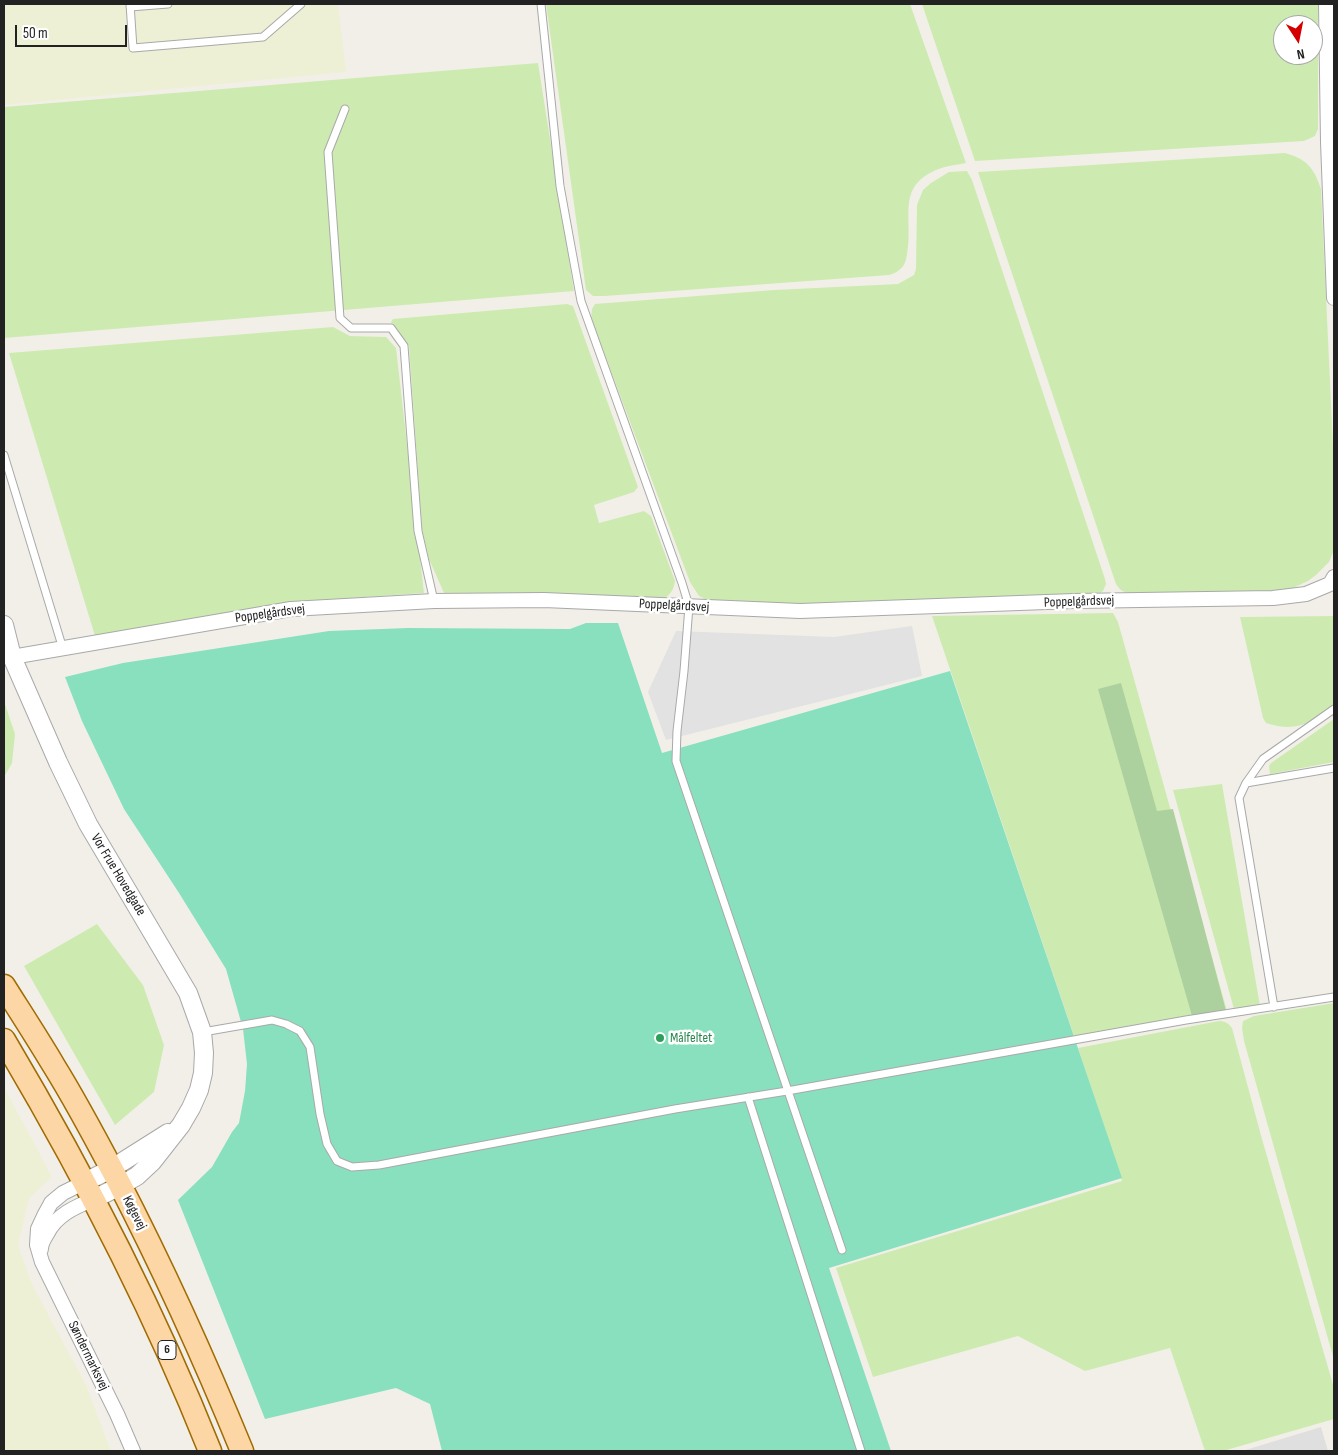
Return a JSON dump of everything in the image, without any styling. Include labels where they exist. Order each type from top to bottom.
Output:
[{"type":"main road","name":"Køgevej","points":[[4,986],[55,1068],[116,1177],[166,1276],[214,1381],[242,1451]]},
{"type":"main road","name":"Køgevej","points":[[4,1040],[89,1190],[160,1333],[210,1451]]},
{"type":"street","points":[[1326,4],[1328,142],[1334,298]]},
{"type":"street","name":"Poppelgårdsvej","points":[[12,657],[291,609],[434,601],[544,600],[800,611],[1074,601],[1273,598],[1306,594],[1333,584]]},
{"type":"street","name":"Vor Frue Hovedgade","points":[[4,625],[12,657],[58,762],[88,824],[188,993],[202,1032],[204,1052],[203,1073],[199,1090],[181,1125],[137,1154],[116,1177],[89,1190]]},
{"type":"street","points":[[42,1262],[41,1245],[56,1220],[89,1190]]},
{"type":"street","name":"Søndermarksvej","points":[[89,1190],[63,1193],[51,1203],[38,1229],[37,1245],[42,1262],[134,1451]]},
{"type":"lane","points":[[168,4],[130,5],[133,48],[263,37],[301,4]]},
{"type":"lane","points":[[541,4],[560,186],[581,301],[689,606],[677,731],[676,761],[842,1250]]},
{"type":"lane","points":[[345,109],[328,152],[340,318],[350,328],[392,328],[404,346],[418,531],[434,601]]},
{"type":"lane","points":[[4,455],[63,649]]},
{"type":"lane","points":[[1274,1008],[1239,798],[1246,783],[1263,759],[1334,709]]},
{"type":"lane","points":[[1246,783],[1334,768]]},
{"type":"lane","points":[[202,1032],[272,1020],[300,1031],[310,1048],[320,1114],[327,1144],[337,1161],[352,1167],[380,1165],[675,1109],[1177,1022],[1334,997]]},
{"type":"lane","points":[[748,1097],[861,1451]]},
{"type":"shaded area","points":[[912,626],[922,676],[666,740],[648,692],[676,631],[834,637]]},
{"type":"shaded area","points":[[1321,1427],[1328,1451],[1242,1451]]},
{"type":"green space","points":[[4,4],[338,4],[346,72],[4,105]]},
{"type":"green space","points":[[546,4],[910,4],[966,163],[936,170],[923,177],[915,186],[909,206],[909,241],[905,263],[903,267],[893,274],[593,296],[586,290]]},
{"type":"green space","points":[[922,4],[1318,4],[1318,15],[1273,15],[1273,65],[1318,65],[1318,129],[1315,136],[1304,141],[975,161]]},
{"type":"green space","points":[[538,63],[574,291],[4,338],[4,107]]},
{"type":"green space","points":[[1285,153],[1299,158],[1309,165],[1316,175],[1321,189],[1334,468],[1334,550],[1329,562],[1316,575],[1308,581],[1284,592],[1126,593],[1116,584],[978,172]]},
{"type":"green space","points":[[967,171],[972,180],[1105,579],[1106,584],[1103,591],[1100,593],[766,605],[709,601],[699,596],[690,582],[591,318],[592,309],[595,304],[774,290],[898,284],[914,275],[916,269],[917,205],[923,190],[949,172]]},
{"type":"green space","points":[[567,304],[573,306],[638,487],[634,492],[594,505],[599,523],[644,511],[651,516],[675,581],[673,590],[662,600],[444,593],[429,559],[422,530],[409,346],[391,322],[393,319]]},
{"type":"green space","points":[[333,327],[350,336],[386,337],[396,348],[424,593],[290,602],[95,636],[9,353]]},
{"type":"green space","points":[[1113,613],[1118,622],[1227,1011],[1074,1036],[932,616]]},
{"type":"green space","points":[[1334,616],[1334,707],[1310,722],[1294,727],[1266,723],[1263,718],[1240,617]]},
{"type":"green space","name":"Målfeltet","points":[[586,623],[618,623],[662,753],[950,671],[1122,1178],[829,1268],[891,1451],[442,1451],[430,1404],[396,1388],[265,1419],[178,1200],[212,1167],[239,1123],[245,1091],[247,1064],[243,1029],[226,969],[124,809],[82,721],[65,677],[123,663],[329,631],[408,628],[570,629]]},
{"type":"green space","points":[[1121,683],[1157,811],[1173,809],[1226,1011],[1192,1016],[1098,689]]},
{"type":"green space","points":[[4,701],[15,734],[12,763],[4,777]]},
{"type":"green space","points":[[1334,719],[1334,762],[1270,774],[1269,766],[1271,763]]},
{"type":"green space","points":[[1222,784],[1260,1006],[1234,1009],[1173,790]]},
{"type":"green space","points":[[97,924],[143,985],[164,1045],[154,1092],[115,1125],[24,966]]},
{"type":"green space","points":[[1334,1003],[1334,1360],[1244,1041],[1242,1028],[1243,1021],[1254,1016]]},
{"type":"green space","points":[[1223,1021],[1232,1028],[1334,1388],[1334,1419],[1223,1451],[1205,1451],[1170,1348],[1085,1371],[1018,1336],[873,1377],[836,1268],[1122,1181],[1078,1048]]},
{"type":"green space","points":[[4,1087],[52,1177],[29,1199],[18,1245],[31,1282],[86,1385],[111,1451],[4,1451]]},
{"type":"place","name":"Målfeltet","points":[[660,1038]]}]
